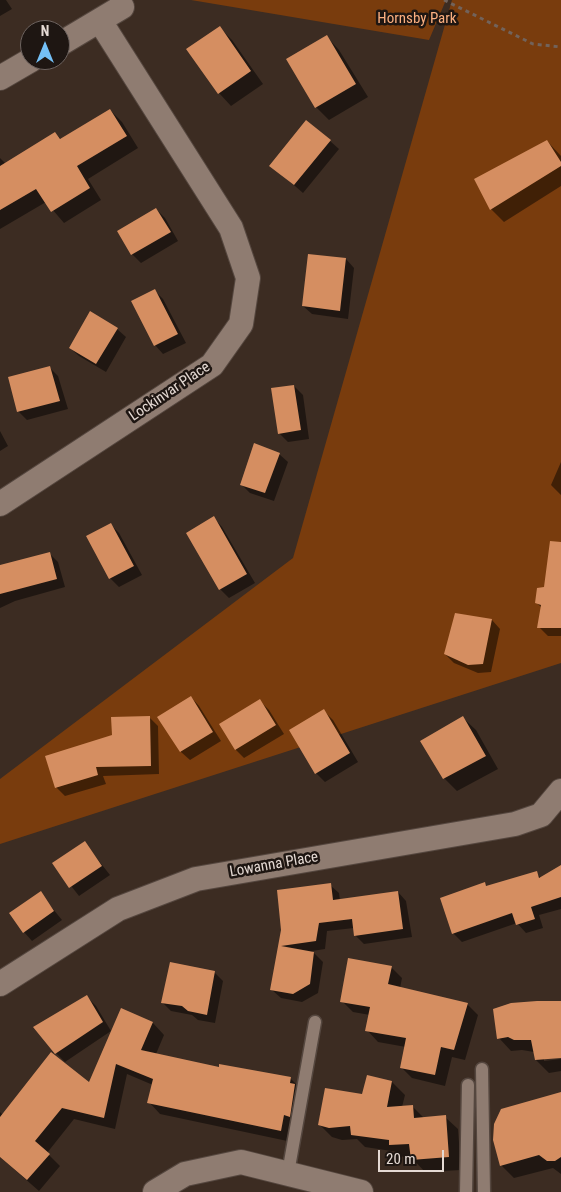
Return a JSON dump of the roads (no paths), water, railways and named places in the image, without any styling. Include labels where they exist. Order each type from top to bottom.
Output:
[{"type":"street","points":[[70,38],[122,7]]},
{"type":"street","name":"Lockinvar Place","points":[[0,504],[212,365],[241,324],[248,278],[231,228],[100,21]]},
{"type":"street","points":[[0,78],[20,66]]},
{"type":"street","name":"Lowanna Place","points":[[0,984],[118,909],[196,879],[515,824],[541,816],[561,791]]},
{"type":"street","points":[[155,1192],[185,1174],[240,1162],[361,1192]]},
{"type":"lane","points":[[288,1173],[315,1022]]},
{"type":"lane","points":[[482,1068],[484,1192]]},
{"type":"lane","points":[[466,1192],[468,1085]]},
{"type":"park label","name":"Hornsby Park","points":[[417,19]]}]
